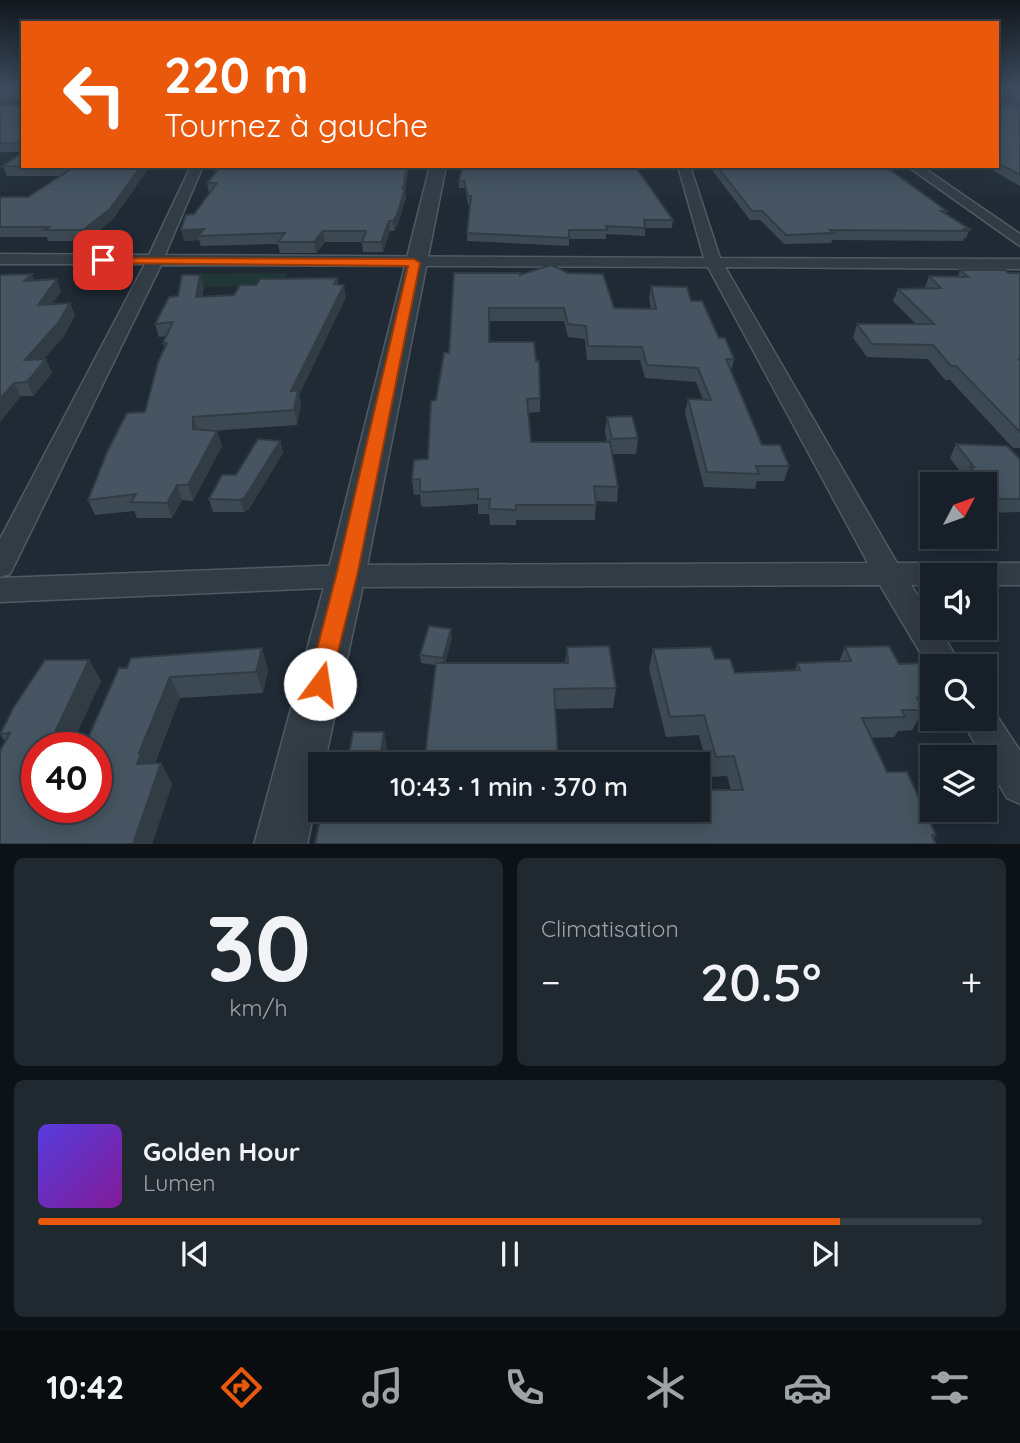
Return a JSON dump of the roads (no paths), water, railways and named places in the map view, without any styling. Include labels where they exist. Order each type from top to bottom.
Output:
[{"type":"street","points":[[0,566],[155,260],[196,168]]},
{"type":"street","points":[[280,844],[346,576],[414,263],[438,168]]},
{"type":"street","points":[[685,168],[713,261],[888,575],[938,654]]},
{"type":"street","points":[[916,168],[1020,241]]},
{"type":"street","points":[[996,223],[1020,223]]},
{"type":"street","points":[[0,259],[1020,264]]},
{"type":"street","points":[[0,590],[346,576],[1020,575]]},
{"type":"street","points":[[986,731],[1020,785]]}]
